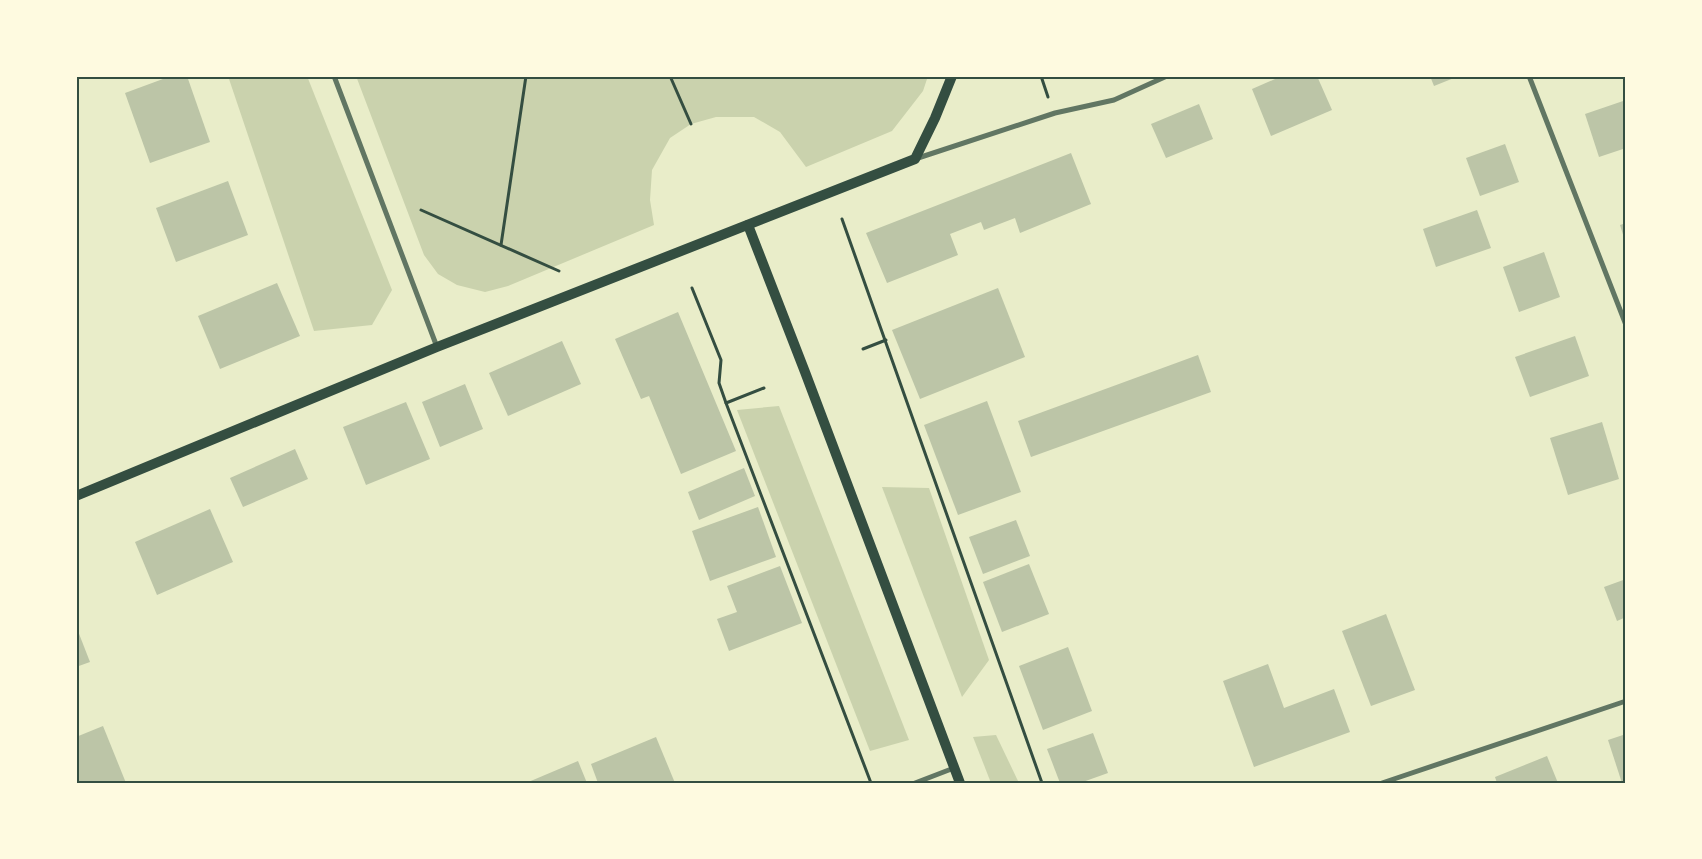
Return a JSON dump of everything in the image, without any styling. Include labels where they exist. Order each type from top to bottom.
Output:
[{"type":"main road","points":[[76,496],[437,347],[915,160],[952,76]]},
{"type":"main road","points":[[748,225],[806,372],[960,783]]},
{"type":"street","points":[[334,76],[437,347]]},
{"type":"street","points":[[915,160],[1054,114],[1114,100],[1167,76]]},
{"type":"street","points":[[1530,76],[1626,325]]},
{"type":"street","points":[[1382,783],[1626,701]]},
{"type":"street","points":[[915,783],[954,768]]},
{"type":"path","points":[[500,245],[526,76]]},
{"type":"path","points":[[670,76],[691,124]]},
{"type":"path","points":[[421,210],[558,271]]},
{"type":"path","points":[[842,218],[1042,783]]},
{"type":"path","points":[[692,288],[721,360],[719,383],[726,403],[871,783]]},
{"type":"path","points":[[863,349],[886,340]]},
{"type":"path","points":[[726,403],[764,388]]},
{"type":"green space","points":[[228,76],[307,76],[392,290],[372,325],[314,331]]},
{"type":"green space","points":[[356,76],[928,76],[923,91],[892,131],[806,167],[780,132],[754,117],[716,117],[691,124],[670,138],[652,170],[650,200],[654,225],[508,286],[485,292],[457,285],[438,274],[424,255]]},
{"type":"green space","points":[[779,406],[909,740],[870,751],[737,410]]},
{"type":"green space","points":[[882,487],[929,488],[989,660],[962,697]]},
{"type":"green space","points":[[996,735],[1019,783],[991,783],[973,737]]},
{"type":"building","points":[[171,76],[187,76],[210,142],[150,163],[125,93]]},
{"type":"building","points":[[1282,76],[1317,76],[1332,110],[1271,136],[1252,89]]},
{"type":"building","points":[[1430,76],[1459,76],[1434,86]]},
{"type":"building","points":[[1626,100],[1626,148],[1599,157],[1585,114]]},
{"type":"building","points":[[1199,104],[1213,139],[1166,158],[1151,124]]},
{"type":"building","points":[[1505,144],[1519,182],[1480,196],[1466,158]]},
{"type":"building","points":[[1071,153],[1091,204],[1020,233],[1015,218],[984,230],[981,222],[950,234],[958,255],[887,283],[866,233]]},
{"type":"building","points":[[228,181],[248,235],[176,262],[156,208]]},
{"type":"building","points":[[1477,210],[1491,248],[1436,267],[1423,229]]},
{"type":"building","points":[[1626,223],[1626,241],[1625,241],[1620,225]]},
{"type":"building","points":[[1544,252],[1560,297],[1519,312],[1503,267]]},
{"type":"building","points":[[277,283],[300,336],[220,369],[198,316]]},
{"type":"building","points":[[998,288],[1025,357],[920,399],[892,330]]},
{"type":"building","points":[[678,312],[736,451],[681,474],[649,396],[641,399],[615,339]]},
{"type":"building","points":[[1575,336],[1589,376],[1530,397],[1515,357]]},
{"type":"building","points":[[562,341],[581,384],[508,416],[489,373]]},
{"type":"building","points":[[1198,355],[1211,392],[1031,457],[1018,421]]},
{"type":"building","points":[[465,384],[483,429],[440,447],[422,402]]},
{"type":"building","points":[[987,401],[1021,492],[958,515],[924,425]]},
{"type":"building","points":[[406,402],[430,459],[366,485],[343,427]]},
{"type":"building","points":[[1602,422],[1619,479],[1568,495],[1550,438]]},
{"type":"building","points":[[295,449],[308,479],[243,507],[230,478]]},
{"type":"building","points":[[744,468],[755,496],[699,520],[688,492]]},
{"type":"building","points":[[758,507],[776,557],[710,581],[692,531]]},
{"type":"building","points":[[210,509],[233,562],[157,595],[135,542]]},
{"type":"building","points":[[1016,520],[1030,556],[983,574],[969,537]]},
{"type":"building","points":[[1029,564],[1049,614],[1002,632],[983,582]]},
{"type":"building","points":[[780,566],[802,623],[729,651],[717,619],[737,612],[727,586]]},
{"type":"building","points":[[1626,579],[1626,617],[1617,621],[1604,587]]},
{"type":"building","points":[[1386,614],[1415,690],[1371,706],[1342,631]]},
{"type":"building","points":[[76,626],[90,662],[76,667]]},
{"type":"building","points":[[1068,647],[1092,711],[1043,730],[1019,666]]},
{"type":"building","points":[[1268,664],[1284,708],[1334,689],[1350,732],[1254,767],[1223,681]]},
{"type":"building","points":[[103,726],[126,783],[78,783],[76,779],[76,737]]},
{"type":"building","points":[[1093,733],[1108,773],[1080,783],[1060,783],[1047,749]]},
{"type":"building","points":[[1626,734],[1626,783],[1622,783],[1608,740]]},
{"type":"building","points":[[656,737],[675,783],[598,783],[591,764]]},
{"type":"building","points":[[1547,756],[1558,783],[1497,783],[1495,777]]},
{"type":"building","points":[[578,761],[587,783],[526,783]]}]
